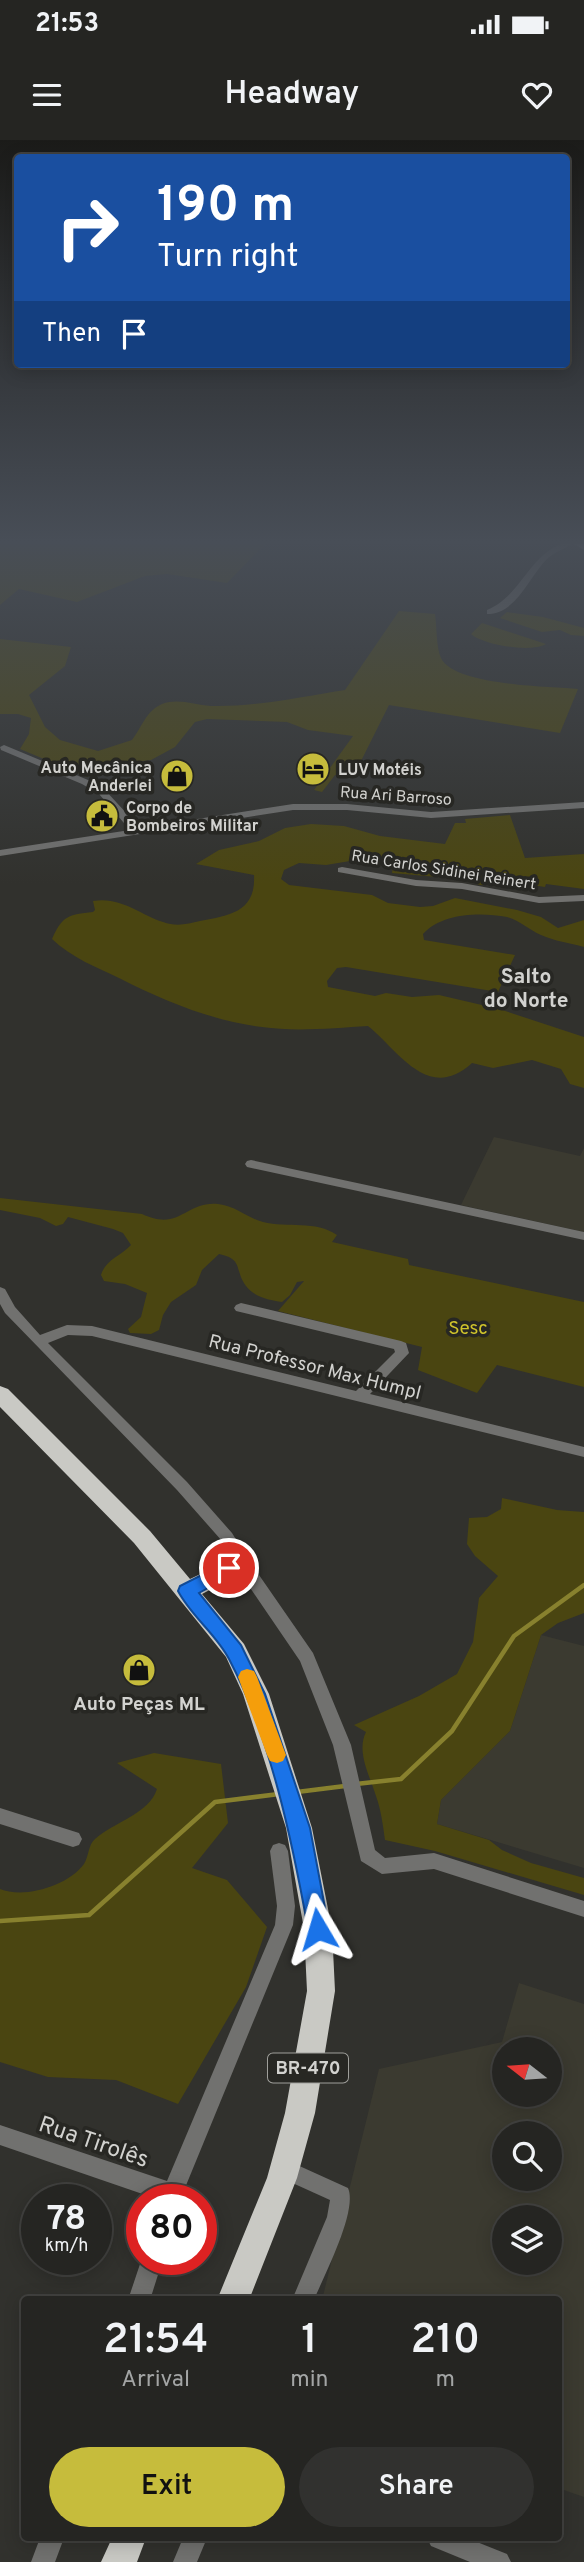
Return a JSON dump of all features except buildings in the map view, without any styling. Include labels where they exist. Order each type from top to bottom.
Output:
[{"type":"highway","name":"BR-470","points":[[0,1394],[142,1537],[235,1651],[256,1694],[299,1828],[318,1929],[321,1991],[300,2113],[284,2169],[235,2296]]},
{"type":"highway","points":[[187,1591],[242,1563]]},
{"type":"highway","points":[[120,2562],[128,2541]]},
{"type":"street","points":[[4,748],[85,782],[102,792],[137,831]]},
{"type":"street","name":"Rua Ari Barroso","points":[[0,853],[293,807],[347,807],[431,815],[584,805]]},
{"type":"street","name":"Rua Carlos Sidinei Reinert","points":[[342,870],[539,900],[584,898]]},
{"type":"street","points":[[251,1164],[584,1236]]},
{"type":"street","points":[[0,1292],[10,1310],[38,1341],[183,1486],[227,1537],[307,1658],[342,1745],[367,1855],[382,1866],[434,1861],[584,1909]]},
{"type":"street","points":[[241,1308],[401,1346],[402,1353],[359,1397]]},
{"type":"street","name":"Rua Professor Max Humpl","points":[[38,1341],[67,1330],[92,1331],[584,1452]]},
{"type":"street","points":[[0,1816],[73,1839]]},
{"type":"street","points":[[176,2184],[284,1925],[286,1906],[279,1851]]},
{"type":"street","name":"Rua Tirolês","points":[[0,2135],[137,2184]]},
{"type":"street","points":[[284,2169],[341,2195],[337,2217],[305,2296]]},
{"type":"street","points":[[140,2296],[147,2275]]},
{"type":"street","points":[[43,2562],[51,2541]]},
{"type":"street","points":[[185,2562],[194,2541]]},
{"type":"street","points":[[446,2541],[499,2562]]},
{"type":"shaded area","points":[[494,1137],[580,1156],[584,1148],[584,1232],[461,1205]]},
{"type":"shaded area","points":[[541,1635],[584,1646],[584,1868],[437,1824],[441,1800],[510,1731]]},
{"type":"shaded area","points":[[519,1983],[584,2004],[584,2497],[562,2489],[562,2296],[323,2296],[379,2069],[492,2044],[492,2107],[562,2107],[562,2037],[503,2037]]},
{"type":"green space","points":[[0,657],[68,657],[65,666],[29,695],[45,727],[60,740],[98,751],[132,740],[152,711],[168,702],[211,706],[244,705],[345,690],[368,657],[441,657],[449,667],[483,679],[578,689],[560,733],[389,705],[353,777],[335,775],[322,792],[314,790],[353,736],[308,730],[287,722],[207,719],[195,722],[175,747],[151,760],[110,765],[87,777],[20,749],[29,734],[31,718],[18,714],[0,714]]},
{"type":"green space","points":[[510,815],[525,858],[584,854],[584,889],[546,884],[545,887],[525,884],[481,885],[477,884],[471,871],[452,869],[449,878],[392,873],[394,861],[350,861],[326,865],[299,863],[284,870],[281,879],[289,885],[372,895],[388,903],[420,907],[433,906],[455,898],[517,910],[541,917],[558,928],[584,920],[584,947],[546,937],[511,918],[496,915],[451,918],[431,927],[423,934],[424,940],[515,955],[498,992],[346,967],[337,968],[327,981],[328,987],[375,996],[386,993],[412,997],[439,995],[499,1009],[584,1037],[584,1088],[570,1084],[561,1069],[532,1060],[493,1068],[472,1063],[456,1074],[442,1078],[428,1075],[415,1069],[368,1026],[288,1029],[225,1020],[189,1009],[137,987],[76,957],[52,939],[67,918],[93,912],[93,901],[121,903],[154,919],[173,924],[231,914],[239,910],[251,897],[254,875],[196,864],[219,850],[259,841],[285,828],[311,824],[344,826],[380,836],[445,844],[455,823],[466,823],[465,819]]},
{"type":"green space","name":"Sesc","points":[[0,1198],[142,1214],[165,1220],[207,1204],[218,1204],[263,1222],[320,1227],[337,1235],[332,1242],[408,1259],[409,1265],[584,1302],[584,1387],[497,1365],[477,1393],[418,1370],[422,1347],[278,1311],[304,1281],[297,1282],[290,1295],[282,1302],[267,1299],[253,1293],[246,1286],[232,1259],[219,1254],[202,1270],[196,1285],[171,1302],[163,1315],[159,1330],[151,1334],[130,1333],[128,1329],[141,1317],[147,1293],[125,1284],[104,1281],[101,1275],[110,1262],[131,1245],[123,1233],[68,1217],[63,1224],[56,1226],[40,1218],[0,1210]]},
{"type":"green space","points":[[502,1498],[557,1510],[584,1512],[584,1613],[558,1623],[541,1635],[510,1731],[441,1800],[437,1824],[489,1840],[502,1850],[531,1863],[584,1878],[584,1895],[435,1851],[385,1840],[379,1807],[363,1756],[366,1732],[354,1725],[419,1696],[457,1674],[473,1642],[479,1598],[498,1576],[475,1556],[467,1544],[469,1518],[487,1517],[501,1509]]},
{"type":"green space","points":[[154,1753],[221,1764],[228,1823],[192,1868],[227,1880],[267,1927],[246,1987],[178,2104],[116,2080],[48,2077],[0,2062],[0,1889],[10,1892],[33,1891],[57,1884],[77,1872],[84,1864],[95,1839],[147,1805],[157,1789],[117,1763]]},
{"type":"waterway","points":[[356,1784],[401,1779],[452,1731],[514,1636],[584,1585]]},
{"type":"waterway","points":[[297,1792],[345,1786]]},
{"type":"waterway","points":[[0,1921],[89,1915],[215,1802],[279,1794]]},
{"type":"slow traffic","points":[[247,1677],[256,1694],[277,1755]]},
{"type":"place","name":"LUV Motéis","points":[[313,769]]},
{"type":"place","name":"Auto Mecânica Anderlei","points":[[177,776]]},
{"type":"place","name":"Corpo de Bombeiros Militar","points":[[102,816]]},
{"type":"place","name":"Auto Peças ML","points":[[139,1670]]},
{"type":"district","name":"Salto do Norte","points":[[526,988]]},
{"type":"route","points":[[229,1568],[187,1591],[235,1651],[256,1694],[299,1828],[314,1894],[318,1929]]}]
